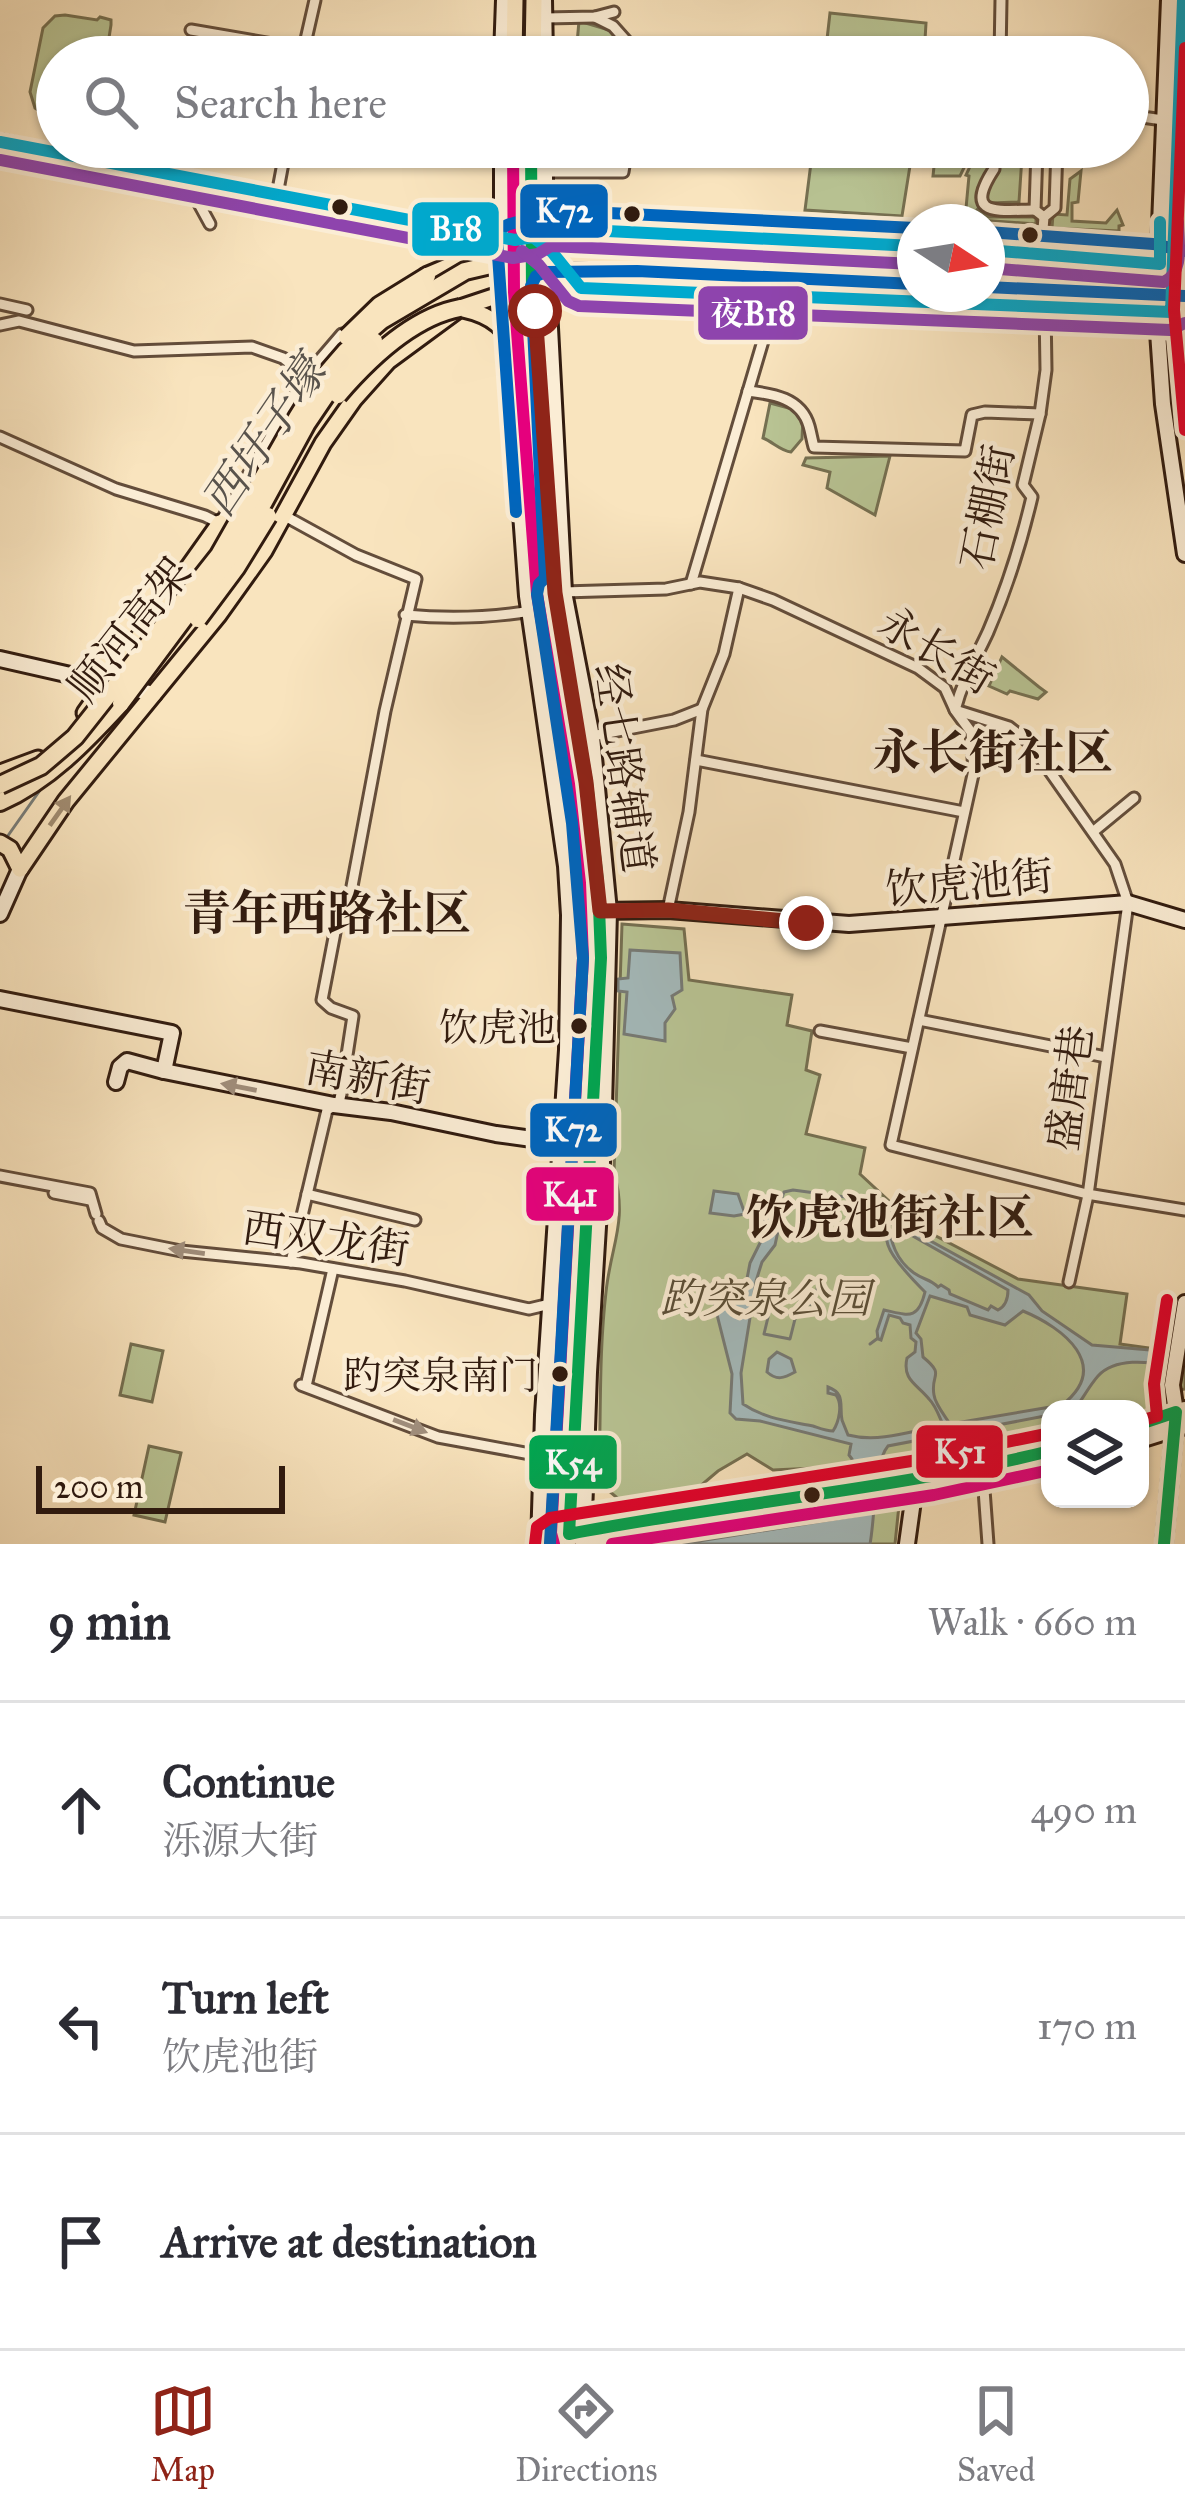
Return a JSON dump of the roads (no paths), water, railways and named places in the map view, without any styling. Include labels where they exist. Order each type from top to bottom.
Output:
[{"type":"highway","points":[[150,642],[318,369],[380,305],[400,291],[510,243]]},
{"type":"highway","points":[[549,245],[897,256]]},
{"type":"highway","name":"顺河高架","points":[[1,778],[41,766],[75,736],[219,554],[320,381],[382,320],[418,297],[465,272],[525,257],[549,245],[897,267]]},
{"type":"highway","points":[[1005,262],[1126,260]]},
{"type":"highway","name":"顺河高架","points":[[0,802],[48,774],[121,703],[229,558],[330,389],[386,329],[423,306],[466,283],[526,267],[625,265],[897,277]]},
{"type":"highway","points":[[1005,273],[1120,279],[1172,289]]},
{"type":"highway","points":[[585,288],[687,281],[897,288]]},
{"type":"highway","points":[[1005,283],[1125,291],[1172,289]]},
{"type":"highway","points":[[1005,293],[1083,288]]},
{"type":"highway","points":[[121,703],[175,650],[236,568],[327,408],[347,384],[421,322],[460,308]]},
{"type":"main road","points":[[503,36],[504,0]]},
{"type":"main road","points":[[514,36],[515,0]]},
{"type":"main road","points":[[533,36],[534,0]]},
{"type":"main road","points":[[544,0],[545,36]]},
{"type":"main road","points":[[1169,0],[1163,120],[1172,289]]},
{"type":"main road","points":[[1183,0],[1163,404],[1185,554]]},
{"type":"main road","points":[[0,142],[36,149]]},
{"type":"main road","points":[[128,168],[510,243],[549,245],[589,230]]},
{"type":"main road","points":[[504,168],[510,243],[530,287],[559,593],[605,911],[565,1541]]},
{"type":"main road","points":[[510,243],[513,168]]},
{"type":"main road","points":[[535,168],[549,245],[585,288]]},
{"type":"main road","points":[[508,334],[520,317],[549,245],[545,168]]},
{"type":"main road","points":[[549,245],[546,228],[897,250]]},
{"type":"main road","points":[[1005,251],[1126,260],[1172,289]]},
{"type":"main road","points":[[885,292],[887,252]]},
{"type":"main road","points":[[0,914],[20,868],[66,801],[220,614],[264,551],[323,443],[354,399],[388,361],[460,308],[530,287],[776,297],[885,292],[1045,308],[1172,289]]},
{"type":"main road","points":[[460,308],[483,314],[508,334],[522,356]]},
{"type":"main road","points":[[520,317],[535,610],[577,820],[585,937],[565,1541]]},
{"type":"main road","name":"经七路辅道","points":[[508,334],[569,902],[567,1050],[541,1456],[565,1541]]},
{"type":"main road","points":[[1,778],[35,762],[63,739],[220,523]]},
{"type":"main road","name":"经七路辅道","points":[[559,593],[592,736],[605,911]]},
{"type":"main road","points":[[0,659],[154,694]]},
{"type":"main road","points":[[0,843],[10,849],[20,868]]},
{"type":"main road","points":[[0,860],[20,868]]},
{"type":"main road","points":[[1128,903],[1185,920]]},
{"type":"main road","name":"饮虎池街","points":[[605,911],[668,910],[827,924],[1128,903]]},
{"type":"main road","points":[[0,999],[172,1033],[164,1071]]},
{"type":"main road","name":"南新街","points":[[116,1082],[127,1061],[334,1105],[561,1143]]},
{"type":"main road","points":[[1180,1419],[1172,1379],[1185,1303]]},
{"type":"main road","points":[[1164,1544],[1185,1396]]},
{"type":"main road","points":[[1149,1423],[1180,1419]]},
{"type":"main road","points":[[1149,1435],[1180,1419]]},
{"type":"main road","points":[[909,1485],[1041,1453]]},
{"type":"main road","points":[[565,1541],[690,1512],[983,1476],[1041,1463]]},
{"type":"main road","points":[[907,1544],[909,1485]]},
{"type":"street","points":[[307,36],[315,0]]},
{"type":"street","points":[[545,17],[595,17],[614,12],[622,0]]},
{"type":"street","points":[[1000,36],[1001,0]]},
{"type":"street","points":[[613,26],[614,12]]},
{"type":"street","points":[[595,17],[622,36]]},
{"type":"street","points":[[191,30],[220,36]]},
{"type":"street","points":[[1149,118],[1163,120]]},
{"type":"street","points":[[277,195],[282,168]]},
{"type":"street","points":[[545,172],[623,172],[623,168]]},
{"type":"street","points":[[1038,168],[1041,253]]},
{"type":"street","points":[[994,170],[980,197],[989,210],[1039,214],[1055,208],[1057,168]]},
{"type":"street","points":[[187,180],[210,224]]},
{"type":"street","points":[[691,584],[776,297]]},
{"type":"street","points":[[0,304],[26,310]]},
{"type":"street","name":"石棚街","points":[[955,710],[1023,538],[1032,497],[1023,485],[1046,370],[1045,308]]},
{"type":"street","points":[[0,325],[19,321],[134,351],[252,347],[283,358],[307,376]]},
{"type":"street","points":[[220,523],[307,376],[342,334]]},
{"type":"street","points":[[180,348],[186,335]]},
{"type":"street","points":[[748,391],[778,394],[800,408],[814,447],[965,451],[972,415],[1040,414]]},
{"type":"street","points":[[0,437],[116,489],[206,515],[264,551]]},
{"type":"street","points":[[285,516],[356,556],[416,578],[322,1000],[353,1016],[341,1094],[339,1103],[327,1110],[291,1262]]},
{"type":"street","name":"永长街","points":[[559,593],[718,583],[773,600],[918,668],[945,688],[955,710],[1009,727],[1030,743],[1114,864],[1128,903]]},
{"type":"street","points":[[668,910],[689,812],[702,709],[724,654],[739,588]]},
{"type":"street","points":[[405,615],[449,619],[535,610]]},
{"type":"street","points":[[592,736],[674,720],[702,709]]},
{"type":"street","points":[[955,710],[971,732],[974,770],[891,1145],[1088,1195],[1185,1210]]},
{"type":"street","points":[[696,760],[964,812]]},
{"type":"street","points":[[1094,832],[1134,798]]},
{"type":"street","name":"盛唐巷","points":[[1069,1282],[1088,1195],[1128,903]]},
{"type":"street","points":[[919,1020],[1106,1057]]},
{"type":"street","points":[[820,1031],[912,1048]]},
{"type":"street","name":"西双龙街","points":[[0,1179],[90,1193],[102,1228],[121,1239],[405,1281],[529,1310],[550,1304]]},
{"type":"street","points":[[307,1194],[415,1220]]},
{"type":"street","points":[[333,1269],[303,1386],[438,1437],[541,1456]]},
{"type":"street","points":[[983,1476],[988,1544]]},
{"type":"water","points":[[630,950],[680,953],[682,990],[672,996],[675,1009],[665,1023],[665,1041],[624,1034],[627,992],[618,991],[618,979],[628,978]]},
{"type":"water","points":[[714,1191],[738,1194],[745,1214],[710,1213]]},
{"type":"water","points":[[871,1196],[907,1228],[1029,1295],[1042,1311],[1092,1345],[1185,1353],[1185,1367],[1139,1362],[1116,1365],[1098,1376],[1081,1400],[1067,1400],[1083,1376],[1082,1363],[1077,1350],[1053,1327],[1023,1311],[1005,1325],[930,1296],[916,1333],[923,1357],[936,1372],[935,1399],[950,1424],[1041,1409],[1041,1417],[888,1446],[877,1477],[870,1544],[681,1544],[854,1516],[851,1444],[736,1419],[730,1413],[732,1374],[710,1287],[713,1282],[734,1288],[746,1284],[762,1239],[759,1198],[784,1203],[775,1245],[756,1281],[741,1373],[743,1404],[768,1416],[833,1431],[839,1403],[828,1387],[840,1396],[848,1435],[884,1437],[943,1425],[934,1405],[907,1372],[907,1358],[915,1352],[916,1342],[910,1325],[889,1315],[878,1339],[884,1310],[911,1314],[925,1292],[894,1256],[882,1222],[871,1209]],"holes":[[[888,1222],[1008,1290],[998,1310],[950,1294],[903,1262]]]},
{"type":"water","points":[[777,1352],[791,1359],[795,1372],[781,1378],[767,1372],[769,1359]]},
{"type":"waterway","name":"西圩子壕","points":[[7,837],[43,786]]},
{"type":"waterway","points":[[781,1200],[784,1192],[793,1190],[873,1204]]},
{"type":"waterway","points":[[796,1314],[799,1302],[814,1305],[818,1284]]},
{"type":"waterway","points":[[770,1307],[788,1287]]},
{"type":"waterway","points":[[770,1309],[796,1315],[790,1339],[764,1334],[770,1309]]},
{"type":"waterway","points":[[870,1344],[878,1338]]},
{"type":"place","name":"饮虎池","points":[[579,1026]]},
{"type":"place","name":"趵突泉南门","points":[[560,1374]]},
{"type":"district","name":"永长街社区","points":[[993,752]]},
{"type":"district","name":"青年西路社区","points":[[327,913]]},
{"type":"district","name":"饮虎池街社区","points":[[890,1217]]},
{"type":"park label","name":"趵突泉公园","points":[[765,1298]]}]
